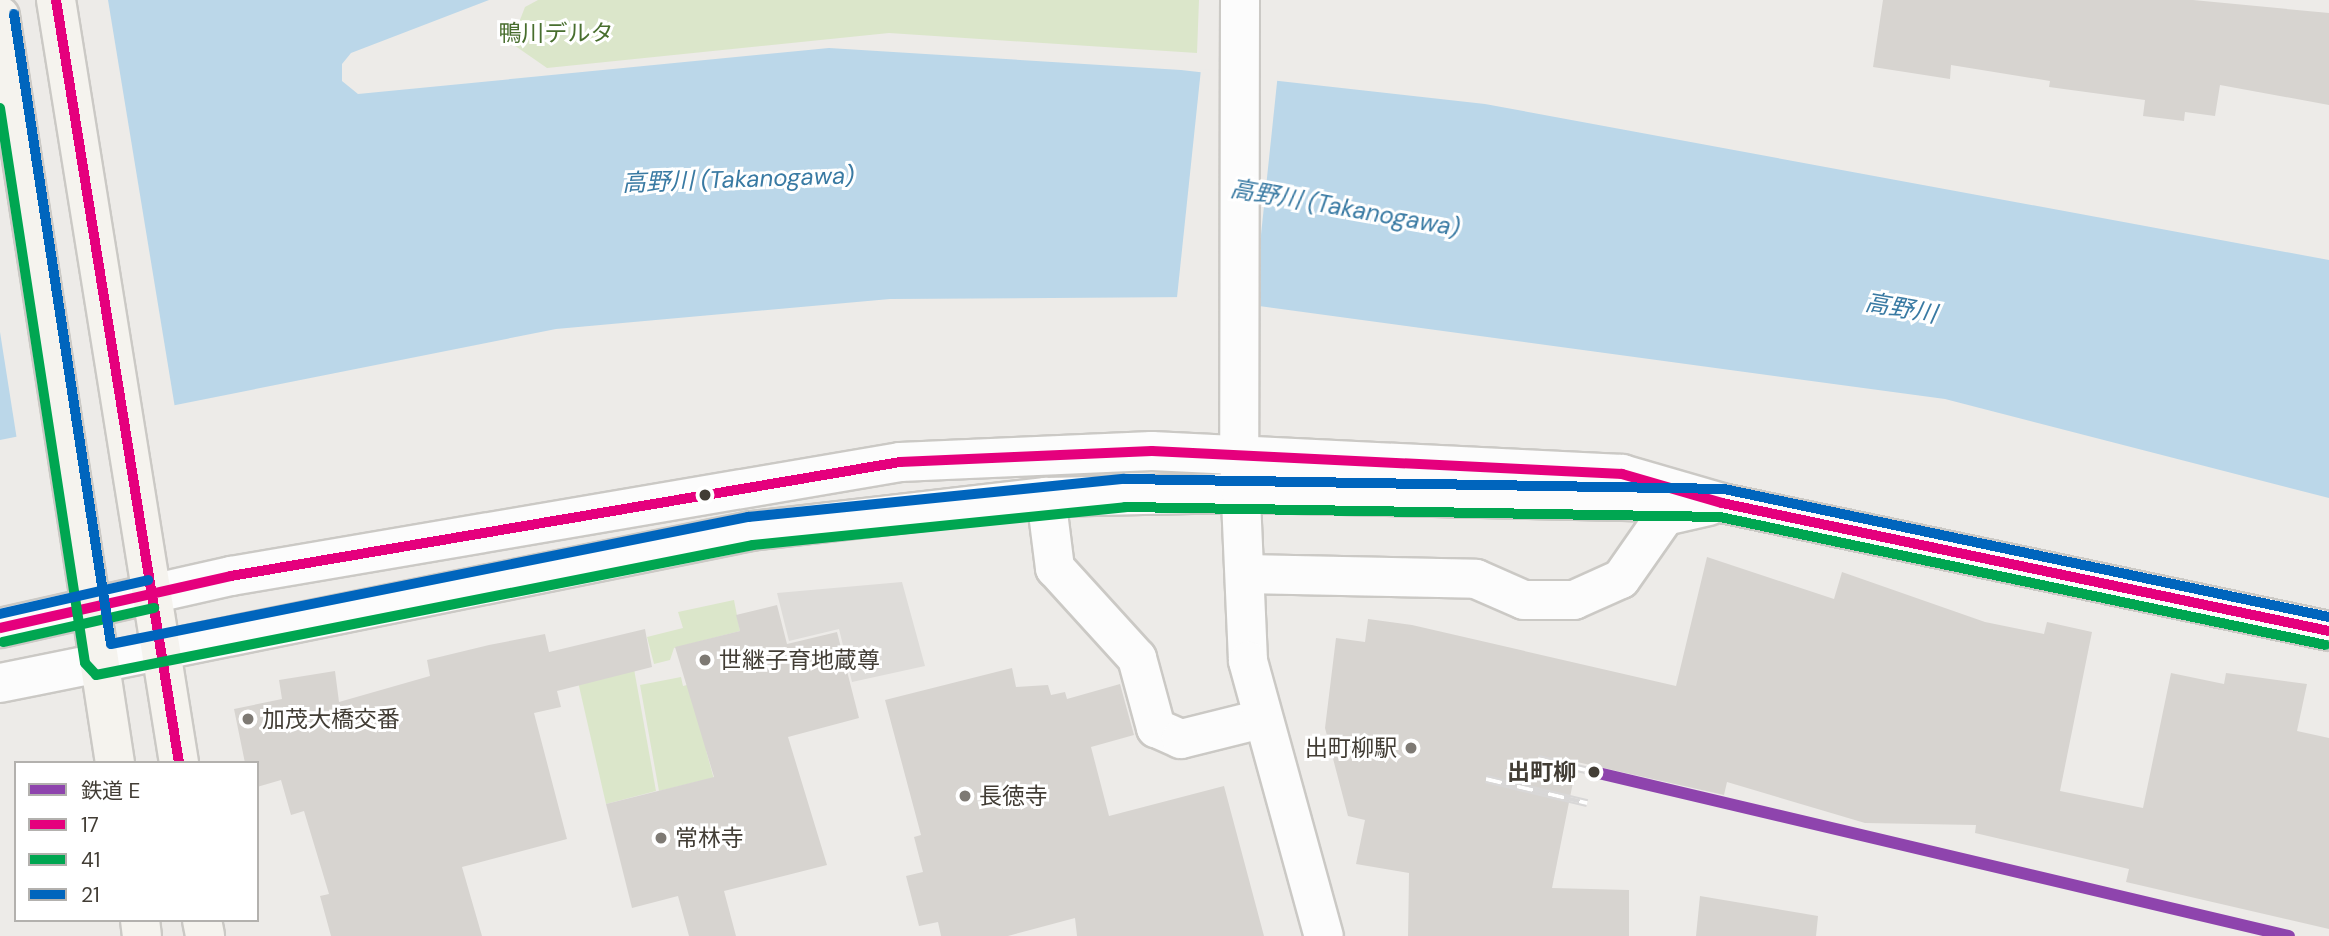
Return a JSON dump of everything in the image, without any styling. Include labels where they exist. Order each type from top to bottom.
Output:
[{"type":"main road","points":[[56,0],[146,534],[178,761]]},
{"type":"main road","points":[[0,16],[115,761]]},
{"type":"street","points":[[1240,0],[1238,397],[1248,661],[1261,719],[1324,936]]},
{"type":"street","points":[[0,628],[154,593],[900,462],[1239,454],[1622,474],[1722,503],[2329,631]]},
{"type":"street","points":[[0,683],[751,531],[1046,497],[1241,493],[1722,503]]},
{"type":"street","points":[[1046,497],[1055,568],[1138,658],[1156,728],[1181,739],[1261,719]]},
{"type":"street","points":[[1245,575],[1476,579],[1524,600],[1574,600],[1621,579],[1665,516],[1722,503]]},
{"type":"green space","name":"鴨川デルタ","points":[[538,0],[1199,0],[1197,53],[889,33],[547,68],[511,43],[525,7]]},
{"type":"green space","points":[[734,600],[740,631],[674,648],[670,660],[654,664],[647,637],[683,628],[678,612]]},
{"type":"green space","points":[[573,660],[634,669],[656,791],[606,804]]},
{"type":"green space","points":[[750,669],[706,750],[718,794],[700,781],[659,791],[640,685],[681,677],[683,686]]},
{"type":"shaded area","points":[[902,582],[925,666],[852,682],[839,629],[789,641],[777,593]]},
{"type":"water","points":[[0,0],[489,0],[351,53],[342,64],[342,81],[358,94],[829,48],[1181,70],[1485,104],[2329,260],[2329,498],[1945,399],[1192,297],[890,299],[556,329],[0,440]]},
{"type":"pier","points":[[0,0],[108,0],[175,408],[17,440],[0,332]]},
{"type":"pier","points":[[1201,69],[1278,77],[1253,308],[1177,300]]},
{"type":"building","points":[[1883,0],[2193,0],[2329,13],[2329,105],[2220,85],[2215,116],[2185,112],[2184,121],[2143,116],[2145,100],[2049,87],[2050,81],[1951,65],[1950,79],[1873,67]]},
{"type":"building","points":[[1707,557],[1834,599],[1842,572],[1985,622],[2044,634],[2047,622],[2092,632],[2060,791],[2143,808],[2171,673],[2224,684],[2226,673],[2307,684],[2297,731],[2329,738],[2329,929],[2126,882],[2129,869],[1975,833],[1976,825],[1865,823],[1727,782],[1724,795],[1577,762],[1552,888],[1629,890],[1629,936],[1408,936],[1409,873],[1356,864],[1365,820],[1348,816],[1325,728],[1336,638],[1365,642],[1368,619],[1412,625],[1676,686]]},
{"type":"building","points":[[777,605],[787,644],[837,632],[859,718],[788,737],[827,865],[724,891],[736,936],[689,936],[678,896],[632,908],[606,804],[714,777],[675,647],[740,631],[736,615]]},
{"type":"building","points":[[645,629],[652,667],[557,691],[561,707],[534,713],[567,839],[462,867],[482,936],[331,936],[320,896],[329,894],[304,811],[291,815],[281,780],[259,786],[259,761],[245,761],[234,709],[282,699],[279,680],[335,671],[339,702],[430,676],[427,660],[489,645],[545,634],[549,652]]},
{"type":"building","points":[[1012,668],[1016,687],[1048,685],[1051,695],[1065,692],[1067,699],[1120,684],[1134,735],[1091,747],[1109,816],[1224,786],[1264,936],[1077,936],[1075,918],[1008,936],[941,936],[938,922],[919,926],[906,876],[923,872],[914,837],[921,835],[885,700]]},
{"type":"building","points":[[1700,896],[1818,916],[1816,936],[1696,936]]},
{"type":"railway","points":[[1538,759],[1594,772]]},
{"type":"railway","points":[[1486,779],[1587,803]]},
{"type":"rail line","name":"E","points":[[1594,772],[2289,936]]},
{"type":"transit line","name":"17","points":[[56,0],[179,761]]},
{"type":"transit line","name":"21","points":[[14,14],[111,644],[748,517],[1124,479],[1724,489],[2329,617]]},
{"type":"transit line","name":"41","points":[[0,108],[85,663],[96,675],[753,545],[1125,507],[1720,517],[2326,645]]},
{"type":"transit line","name":"17","points":[[0,628],[231,576],[900,462],[1152,451],[1622,474],[1722,503],[2329,631]]},
{"type":"transit line","name":"21","points":[[0,614],[148,580]]},
{"type":"transit line","name":"41","points":[[3,642],[154,608]]},
{"type":"place","name":"世継子育地蔵尊","points":[[705,660]]},
{"type":"place","name":"加茂大橋交番","points":[[248,719]]},
{"type":"place","name":"出町柳駅","points":[[1411,748]]},
{"type":"place","name":"出町柳","points":[[1594,772]]},
{"type":"place","name":"長徳寺","points":[[965,796]]},
{"type":"place","name":"常林寺","points":[[661,838]]},
{"type":"water label","name":"高野川 (Takanogawa)","points":[[738,179]]},
{"type":"water label","name":"高野川 (Takanogawa)","points":[[1345,208]]},
{"type":"water label","name":"高野川","points":[[1901,308]]}]
